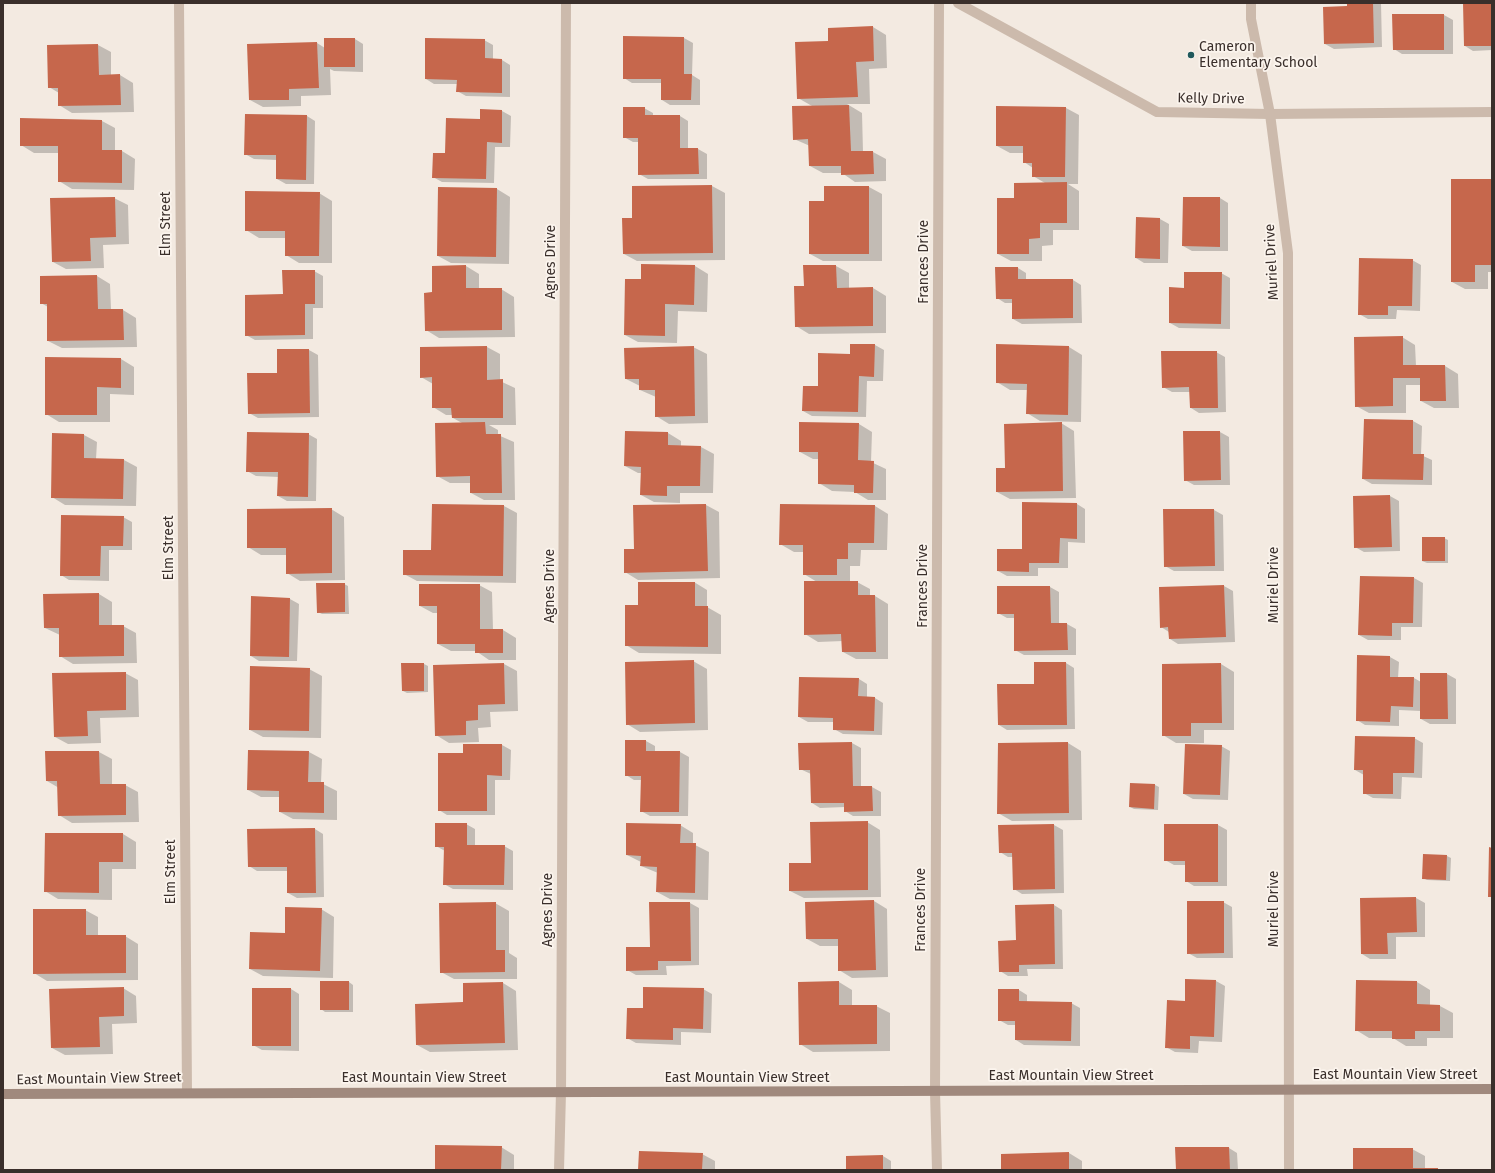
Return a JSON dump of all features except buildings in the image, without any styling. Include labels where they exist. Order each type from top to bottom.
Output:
[{"type":"main road","name":"East Mountain View Street","points":[[3,1094],[187,1092],[935,1092],[1492,1089]]},
{"type":"street","name":"Elm Street","points":[[179,3],[187,1092]]},
{"type":"street","name":"Agnes Drive","points":[[559,1170],[562,1092],[566,3]]},
{"type":"street","name":"Frances Drive","points":[[937,1170],[935,1092],[939,3]]},
{"type":"street","name":"Kelly Drive","points":[[958,3],[1157,112],[1270,114],[1492,112]]},
{"type":"street","name":"Muriel Drive","points":[[1251,3],[1251,19],[1270,114],[1288,254],[1289,1170]]},
{"type":"place","name":"Cameron Elementary School","points":[[1191,55]]}]
